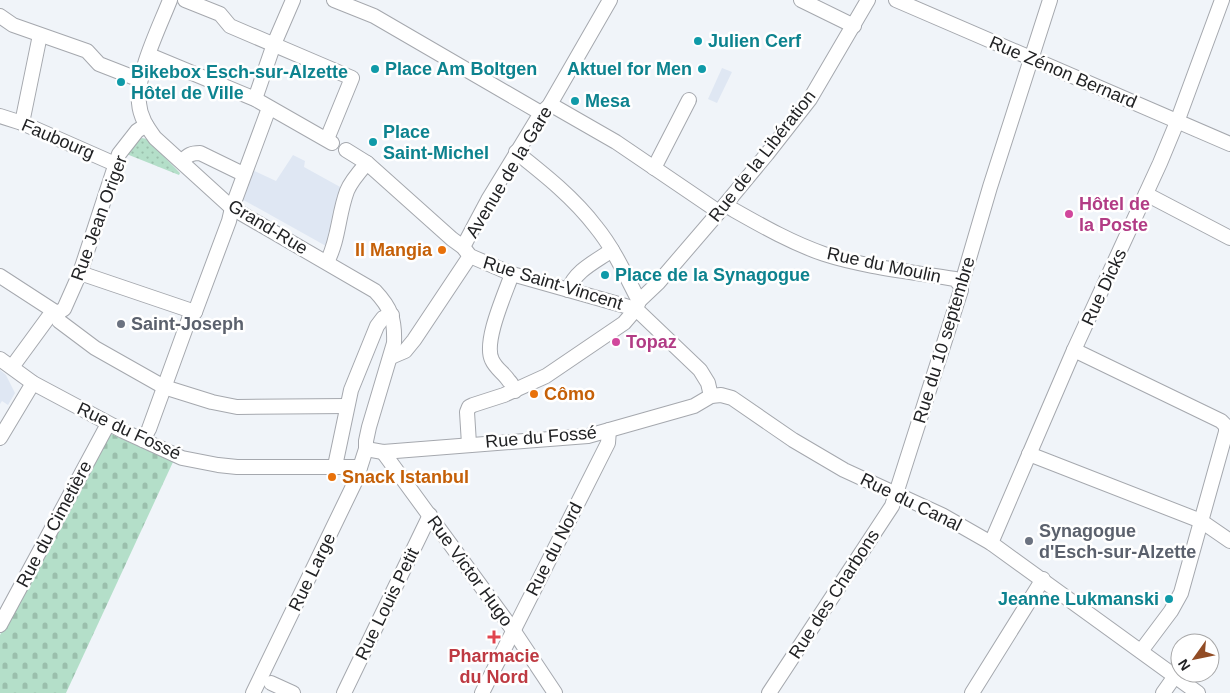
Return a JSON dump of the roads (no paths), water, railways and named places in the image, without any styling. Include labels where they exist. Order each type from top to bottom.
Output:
[{"type":"street","name":"Grand-Rue","points":[[170,0],[148,55],[138,89],[139,105],[146,125],[155,138],[232,208],[375,290],[392,315],[395,330],[394,343],[369,427],[366,449]]},
{"type":"street","points":[[148,55],[255,99],[329,141],[352,78],[230,26],[220,14],[186,0]]},
{"type":"street","points":[[255,99],[274,44],[293,0]]},
{"type":"street","name":"Rue du Moulin","points":[[334,0],[374,16],[545,109],[616,142],[654,168],[722,209],[784,238],[824,254],[850,261],[955,279],[961,286]]},
{"type":"street","name":"Avenue de la Gare","points":[[391,357],[405,351],[414,340],[467,252],[488,200],[610,0]]},
{"type":"street","points":[[801,0],[854,26]]},
{"type":"street","name":"Rue de la Libération","points":[[469,444],[467,412],[469,408],[531,384],[554,371],[624,323],[722,209],[810,99],[868,0]]},
{"type":"street","name":"Rue Zénon Bernard","points":[[896,0],[1230,144]]},
{"type":"street","name":"Rue du 10 septembre","points":[[896,494],[961,290],[990,187],[1050,0]]},
{"type":"street","name":"Rue Dicks","points":[[991,543],[1074,350],[1177,122],[1222,0]]},
{"type":"street","points":[[0,16],[12,25],[88,51],[99,64],[140,80]]},
{"type":"street","points":[[22,123],[40,34]]},
{"type":"street","points":[[654,168],[689,100]]},
{"type":"street","points":[[143,440],[149,429],[189,319],[195,312],[269,108]]},
{"type":"street","name":"Faubourg","points":[[0,116],[22,123],[115,164]]},
{"type":"street","name":"Rue Jean Origer","points":[[12,367],[55,312],[64,309],[80,273],[119,154],[137,131],[146,125]]},
{"type":"street","name":"Rue Saint-Vincent","points":[[346,150],[367,163],[467,252],[512,274],[568,290],[638,305]]},
{"type":"street","points":[[516,152],[548,177],[596,226],[612,250],[638,305],[700,370],[708,383],[711,396]]},
{"type":"street","points":[[182,161],[188,155],[200,153],[238,172],[245,172]]},
{"type":"street","points":[[327,262],[335,247],[347,190],[367,163]]},
{"type":"street","points":[[1146,194],[1230,238]]},
{"type":"street","points":[[568,290],[578,273],[612,250]]},
{"type":"street","points":[[80,273],[195,312]]},
{"type":"street","points":[[512,274],[492,333],[490,347],[491,359],[498,371],[509,380],[515,391]]},
{"type":"street","points":[[0,276],[55,312],[59,322],[95,348],[164,387],[212,402],[237,407],[347,406]]},
{"type":"street","points":[[335,466],[347,406],[377,326],[383,318],[392,315]]},
{"type":"street","points":[[1074,350],[1226,426],[1226,432],[1181,592],[1171,610],[1141,651]]},
{"type":"street","name":"Rue du Fossé","points":[[0,358],[33,383],[108,424],[182,458],[218,465],[237,466],[360,467]]},
{"type":"street","points":[[0,438],[33,383]]},
{"type":"street","name":"Rue du Canal","points":[[711,396],[732,398],[793,440],[844,470],[942,515],[991,543],[1170,672]]},
{"type":"street","name":"Rue du Fossé","points":[[366,449],[383,452],[588,436],[694,406],[711,396]]},
{"type":"street","name":"Rue du Cimetière","points":[[0,625],[108,424]]},
{"type":"street","name":"Rue du Nord","points":[[482,693],[608,443],[609,430]]},
{"type":"street","name":"Rue Large","points":[[253,693],[356,480],[366,449]]},
{"type":"street","name":"Rue Victor Hugo","points":[[383,452],[513,630],[555,693]]},
{"type":"street","points":[[1029,454],[1201,521],[1230,541]]},
{"type":"street","name":"Rue des Charbons","points":[[769,693],[892,506],[896,494]]},
{"type":"street","name":"Rue Louis Petit","points":[[344,693],[430,515]]},
{"type":"street","points":[[972,693],[1043,579]]},
{"type":"street","points":[[271,683],[293,693]]},
{"type":"street","name":"Rue du Canal","points":[[1184,683],[1198,693]]},
{"type":"place","name":"Julien Cerf","points":[[698,41]]},
{"type":"place","name":"Place Am Boltgen","points":[[375,69]]},
{"type":"place","name":"Aktuel for Men","points":[[702,69]]},
{"type":"place","name":"Bikebox Esch-sur-Alzette Hôtel de Ville","points":[[121,82]]},
{"type":"place","name":"Mesa","points":[[575,101]]},
{"type":"place","name":"Place Saint-Michel","points":[[373,142]]},
{"type":"place","name":"Hôtel de la Poste","points":[[1069,214]]},
{"type":"place","name":"Il Mangia","points":[[442,250]]},
{"type":"place","name":"Place de la Synagogue","points":[[605,275]]},
{"type":"place","name":"Saint-Joseph","points":[[121,324]]},
{"type":"place","name":"Topaz","points":[[616,342]]},
{"type":"place","name":"Cômo","points":[[534,394]]},
{"type":"place","name":"Snack Istanbul","points":[[332,477]]},
{"type":"place","name":"Synagogue d'Esch-sur-Alzette","points":[[1029,541]]},
{"type":"place","name":"Jeanne Lukmanski","points":[[1169,599]]},
{"type":"place","name":"Pharmacie du Nord","points":[[494,637]]}]
